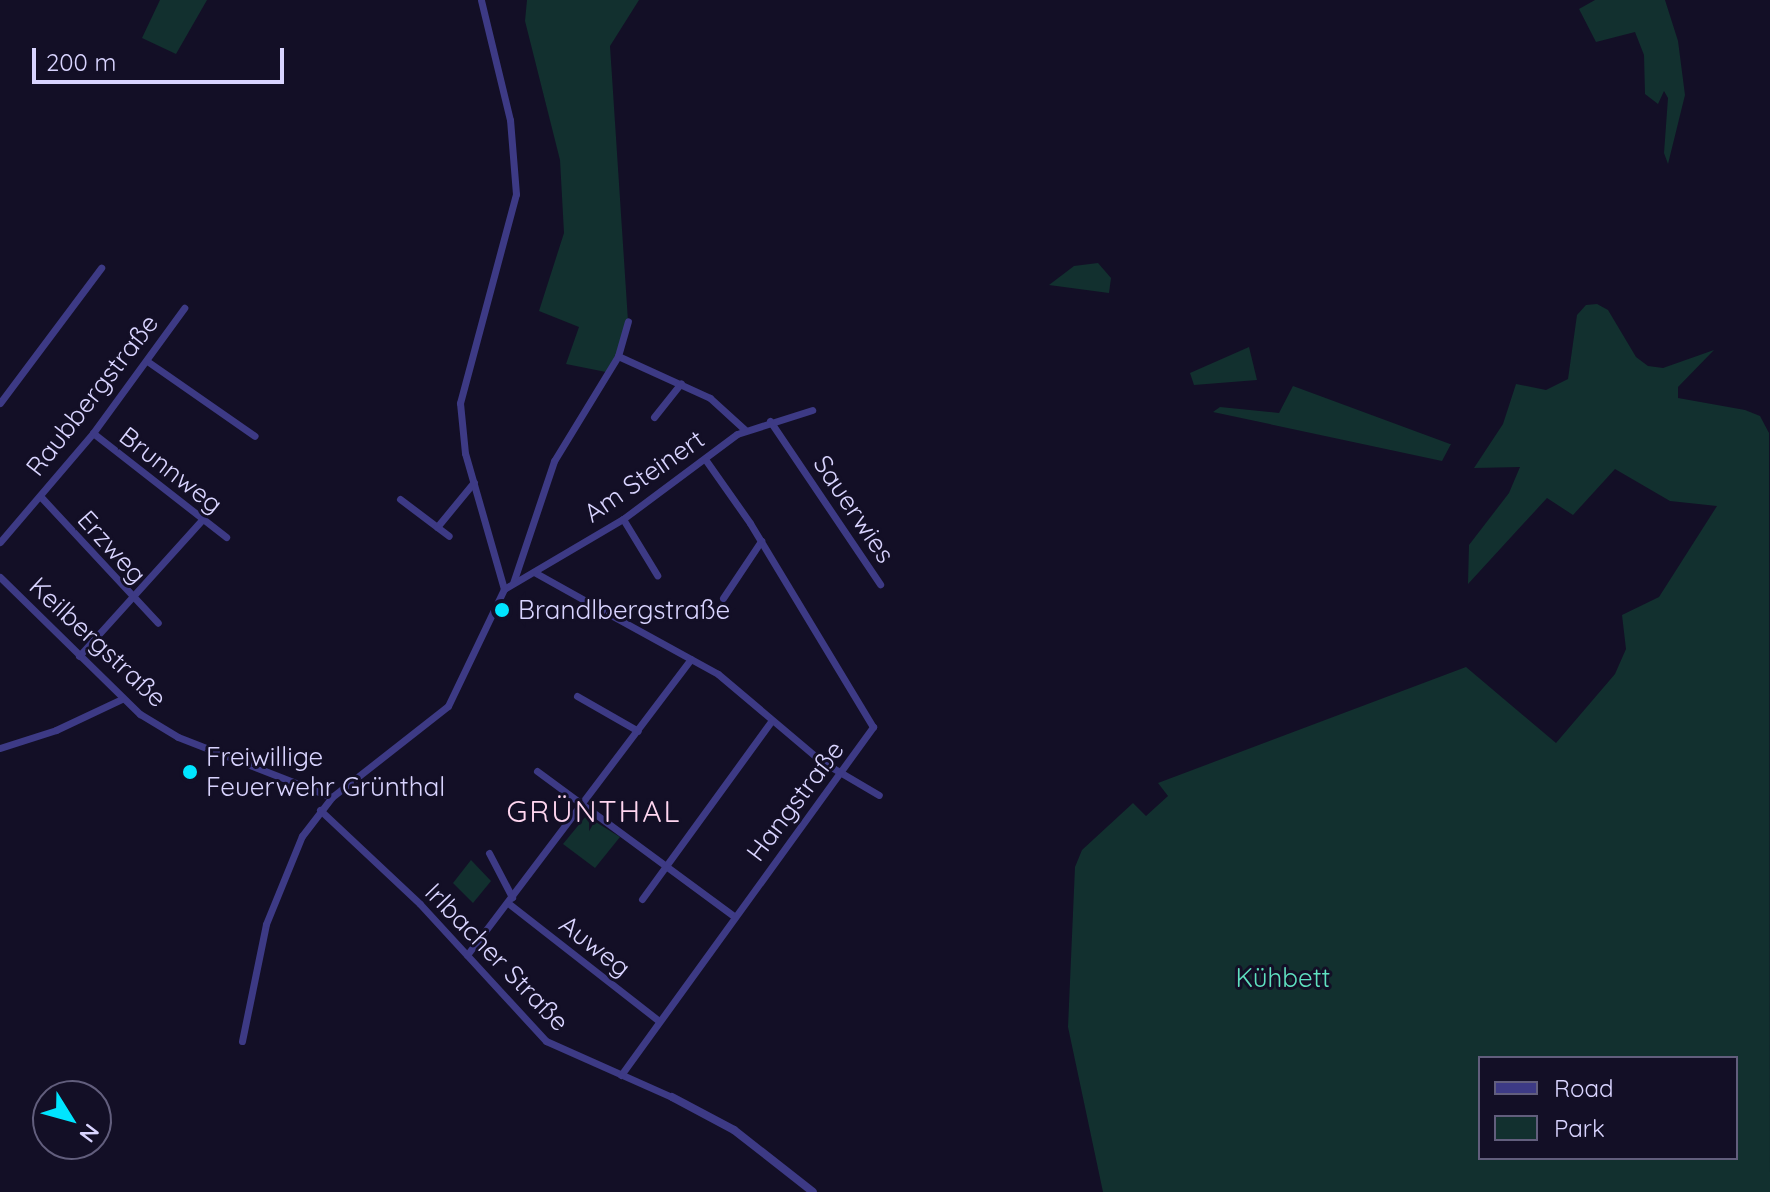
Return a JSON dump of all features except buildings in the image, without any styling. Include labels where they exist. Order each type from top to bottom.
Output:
[{"type":"street","points":[[242,1041],[276,891],[320,810],[332,797],[424,730],[448,706],[504,589],[474,482],[460,403],[464,375],[494,292],[516,194],[510,120],[481,0]]},
{"type":"street","points":[[0,403],[101,268]]},
{"type":"street","name":"Raubbergstraße","points":[[0,542],[93,433],[184,308]]},
{"type":"street","points":[[513,583],[554,461],[618,356],[628,321]]},
{"type":"street","points":[[618,356],[681,383],[721,405],[745,430]]},
{"type":"street","points":[[147,361],[255,436]]},
{"type":"street","points":[[654,417],[681,383]]},
{"type":"street","name":"Am Steinert","points":[[504,589],[623,519],[745,430],[812,410]]},
{"type":"street","name":"Sauerwies","points":[[770,421],[880,584]]},
{"type":"street","name":"Brunnweg","points":[[93,433],[226,537]]},
{"type":"street","name":"Hangstraße","points":[[621,1075],[873,727],[761,541],[705,459]]},
{"type":"street","points":[[437,527],[474,482]]},
{"type":"street","name":"Erzweg","points":[[40,496],[131,599],[158,623]]},
{"type":"street","points":[[400,499],[449,536]]},
{"type":"street","points":[[623,519],[657,575]]},
{"type":"street","points":[[79,656],[202,520]]},
{"type":"street","points":[[723,598],[761,541]]},
{"type":"street","points":[[534,572],[691,659],[838,774],[879,795]]},
{"type":"street","name":"Keilbergstraße","points":[[0,577],[122,699],[178,737],[332,797]]},
{"type":"street","points":[[467,955],[583,806],[691,659]]},
{"type":"street","points":[[577,696],[638,731]]},
{"type":"street","points":[[0,748],[56,730],[122,699]]},
{"type":"street","points":[[642,899],[772,720]]},
{"type":"street","points":[[537,771],[734,916]]},
{"type":"street","name":"Irlbacher Straße","points":[[320,810],[467,955],[546,1041],[713,1117],[813,1192]]},
{"type":"street","points":[[489,853],[510,900]]},
{"type":"street","name":"Auweg","points":[[510,900],[659,1021]]},
{"type":"green space","points":[[160,0],[207,0],[176,54],[142,38]]},
{"type":"green space","points":[[527,0],[639,0],[610,46],[628,321],[618,356],[606,372],[566,364],[579,327],[539,311],[564,233],[560,160],[525,21]]},
{"type":"green space","points":[[1595,0],[1665,0],[1678,41],[1685,95],[1668,164],[1664,153],[1668,98],[1664,91],[1658,104],[1645,94],[1644,55],[1635,32],[1596,42],[1579,9]]},
{"type":"green space","points":[[1098,263],[1111,278],[1109,293],[1049,285],[1074,266]]},
{"type":"green space","name":"Kühbett","points":[[1597,304],[1608,310],[1636,357],[1648,366],[1663,368],[1714,350],[1678,387],[1678,398],[1745,410],[1760,416],[1769,433],[1770,1192],[1103,1192],[1068,1027],[1075,867],[1082,850],[1133,803],[1146,816],[1168,796],[1158,783],[1466,667],[1556,743],[1615,674],[1626,649],[1622,615],[1659,597],[1717,506],[1670,501],[1615,469],[1573,515],[1547,498],[1468,584],[1469,545],[1509,493],[1520,467],[1474,468],[1503,424],[1516,384],[1546,390],[1568,379],[1577,315],[1586,305]]},
{"type":"green space","points":[[1249,347],[1257,380],[1194,385],[1190,373]]},
{"type":"green space","points":[[1293,386],[1451,444],[1442,461],[1213,412],[1220,407],[1279,413]]},
{"type":"green space","points":[[586,816],[620,837],[595,868],[563,844]]},
{"type":"green space","points":[[471,860],[491,881],[473,903],[453,883]]},
{"type":"place","name":"Brandlbergstraße","points":[[502,610]]},
{"type":"place","name":"Freiwillige Feuerwehr Grünthal","points":[[190,772]]},
{"type":"district","name":"GRÜNTHAL","points":[[594,811]]}]
